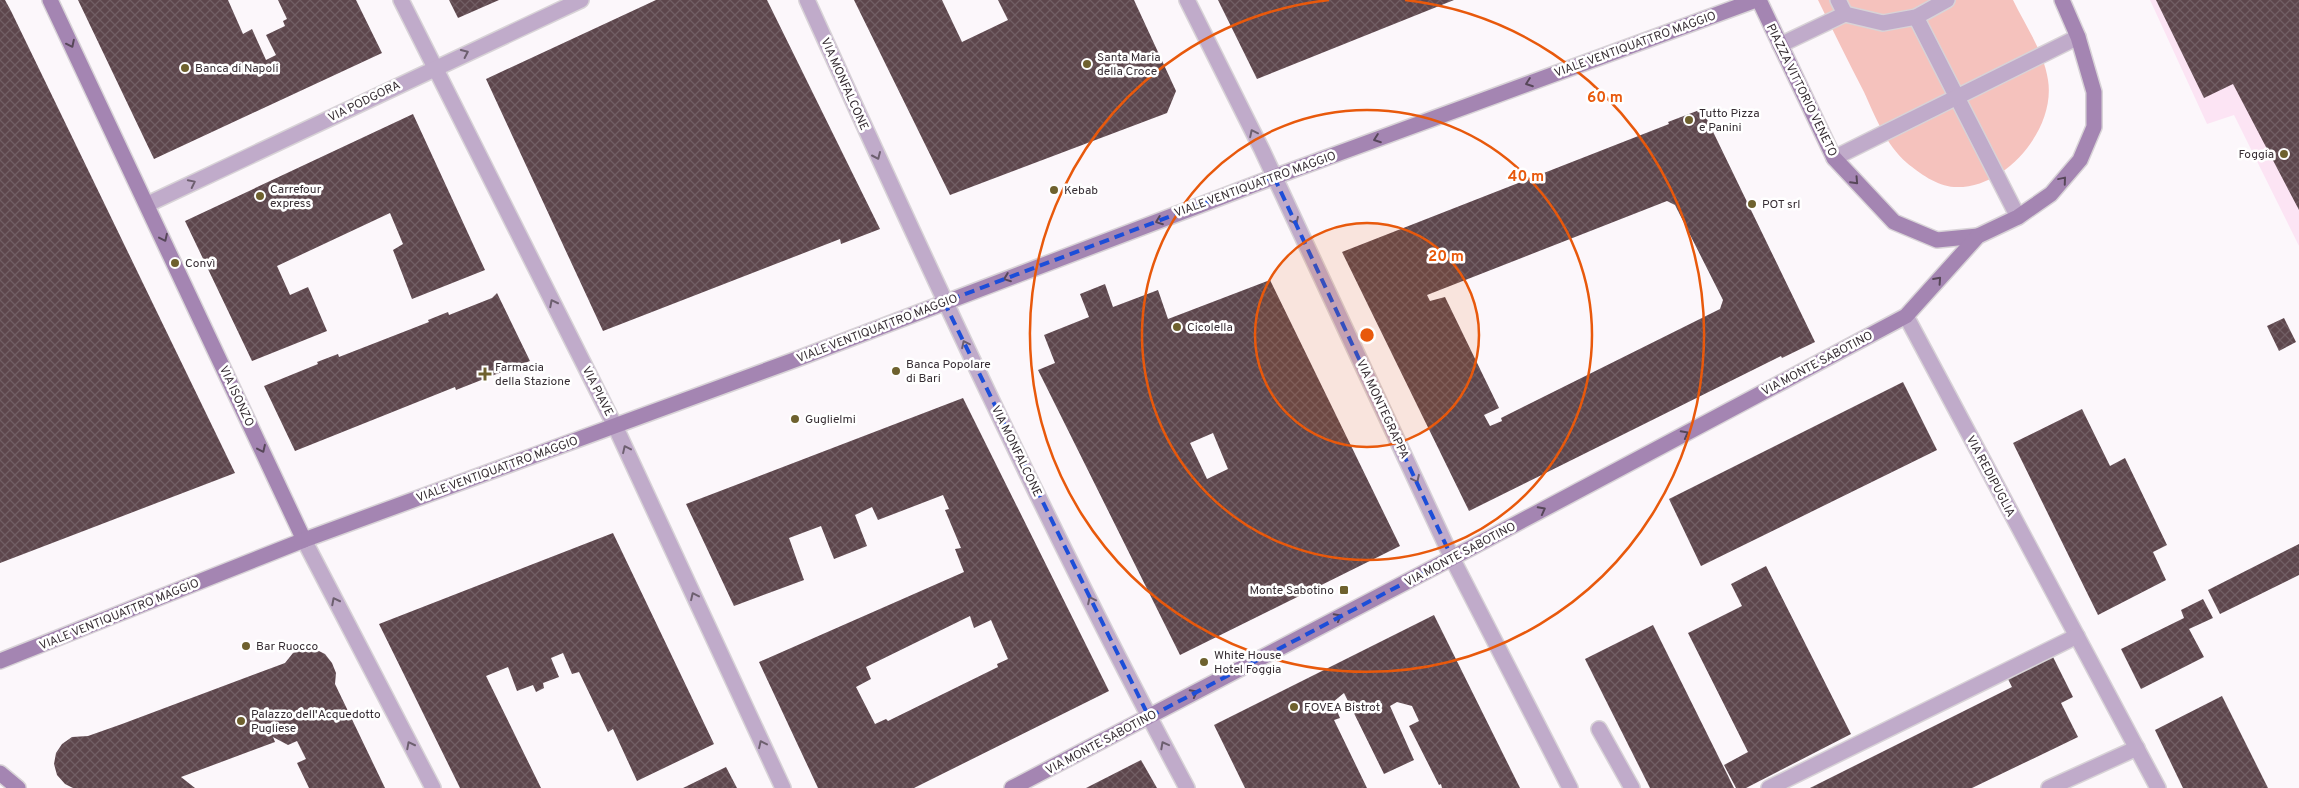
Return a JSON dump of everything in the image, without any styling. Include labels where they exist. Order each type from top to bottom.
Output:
[{"type":"street","name":"VIA ISONZO","points":[[50,0],[148,204],[304,540],[433,788]]},
{"type":"street","name":"VIA PIAVE","points":[[401,0],[615,426],[783,788]]},
{"type":"street","name":"VIA PODGORA","points":[[148,204],[582,0]]},
{"type":"street","name":"VIA MONFALCONE","points":[[807,0],[944,302],[1148,717],[1187,788]]},
{"type":"street","name":"VIA MONTEGRAPPA","points":[[1187,0],[1274,177],[1452,558],[1570,788]]},
{"type":"street","name":"VIALE VENTIQUATTRO MAGGIO","points":[[0,661],[304,540],[797,359],[1274,177],[1757,0]]},
{"type":"street","name":"PIAZZA VITTORIO VENETO","points":[[1757,0],[1834,158],[1894,222],[1937,240],[1978,236],[2018,217],[2051,194],[2080,160],[2094,127],[2094,92],[2078,37],[2062,0]]},
{"type":"street","points":[[1838,0],[1845,14]]},
{"type":"street","points":[[1780,45],[1845,14],[1883,23],[1916,17],[1947,0]]},
{"type":"street","points":[[1916,17],[2018,217]]},
{"type":"street","points":[[1834,158],[2078,37]]},
{"type":"street","name":"PIAZZA VITTORIO VENETO","points":[[1906,316],[1978,236]]},
{"type":"street","name":"VIA MONTE SABOTINO","points":[[1012,788],[1452,558],[1906,316]]},
{"type":"street","name":"VIA REDIPUGLIA","points":[[1906,316],[2158,788]]},
{"type":"street","points":[[1772,787],[2077,636]]},
{"type":"street","points":[[1599,729],[1632,788]]},
{"type":"street","points":[[2049,788],[2137,748]]},
{"type":"street","points":[[0,773],[18,788]]},
{"type":"highlighted area","points":[[1274,177],[1452,558],[1149,717],[944,302]]},
{"type":"shaded area","points":[[1818,0],[2013,0],[2043,59],[2048,80],[2048,99],[2044,118],[2035,136],[2023,153],[2008,167],[1991,178],[1973,185],[1948,186],[1935,182],[1923,175],[1900,156],[1887,139]]},
{"type":"shaded area","name":"Foggia","points":[[2150,0],[2299,0],[2299,246],[2234,115],[2207,124]]},
{"type":"building","points":[[0,0],[5,0],[11,11],[235,473],[0,563]]},
{"type":"building","points":[[78,0],[228,0],[243,34],[252,29],[266,60],[276,55],[266,35],[285,26],[283,21],[287,19],[278,0],[356,0],[382,53],[154,159]]},
{"type":"building","points":[[449,0],[499,0],[458,18]]},
{"type":"building","points":[[656,0],[767,0],[880,229],[841,244],[840,239],[603,331],[486,79]]},
{"type":"building","points":[[854,0],[942,0],[962,42],[1008,20],[998,0],[1134,0],[1176,91],[1167,113],[950,195]]},
{"type":"building","points":[[1218,0],[1454,0],[1257,79]]},
{"type":"building","name":"Foggia","points":[[2156,0],[2299,0],[2299,210],[2233,84],[2204,98]]},
{"type":"building","points":[[1702,109],[1815,342],[1782,358],[1781,356],[1469,511],[1342,252],[1669,124],[1668,122]],"holes":[[[1667,201],[1675,205],[1723,300],[1720,309],[1501,418],[1502,421],[1490,426],[1484,415],[1499,408],[1445,297],[1430,301],[1427,295]]]},
{"type":"building","points":[[413,114],[485,270],[412,299],[393,250],[403,244],[390,213],[277,266],[290,295],[308,287],[327,331],[252,361],[185,221]]},
{"type":"building","points":[[1270,280],[1400,546],[1180,655],[1038,370],[1055,363],[1044,335],[1089,317],[1080,294],[1105,284],[1113,307],[1158,290],[1168,319]],"holes":[[[1213,433],[1228,469],[1207,479],[1190,443]]]},
{"type":"building","points":[[497,293],[530,361],[456,390],[455,387],[295,451],[264,386],[318,364],[317,362],[338,354],[339,357],[429,322],[428,320],[448,312],[449,315],[492,298]]},
{"type":"building","points":[[2284,318],[2296,342],[2279,351],[2267,326]]},
{"type":"building","points":[[1903,382],[1937,450],[1701,566],[1669,499]]},
{"type":"building","points":[[963,398],[1109,691],[914,788],[818,788],[759,662],[964,572],[955,549],[961,548],[945,510],[949,509],[943,495],[878,520],[872,507],[855,515],[867,546],[834,559],[821,526],[789,538],[804,580],[734,606],[686,504]],"holes":[[[970,616],[974,628],[991,620],[1008,659],[997,664],[998,667],[888,721],[886,719],[875,724],[856,687],[871,679],[866,667]]]},
{"type":"building","points":[[2082,409],[2110,466],[2125,458],[2167,545],[2153,552],[2166,580],[2098,615],[2013,443]]},
{"type":"building","points":[[613,533],[714,744],[637,781],[613,729],[608,732],[579,672],[572,674],[563,653],[551,658],[559,677],[543,683],[544,688],[536,692],[533,685],[517,691],[508,667],[486,676],[541,788],[460,788],[379,624]]},
{"type":"building","points":[[2299,544],[2299,575],[2220,614],[2208,590]]},
{"type":"building","points":[[1766,566],[1851,734],[1746,788],[1736,788],[1724,765],[1748,752],[1688,633],[1742,606],[1731,584]]},
{"type":"building","points":[[2203,599],[2213,618],[2189,629],[2204,657],[2141,689],[2121,649],[2184,618],[2181,610]]},
{"type":"building","points":[[1434,615],[1520,788],[1442,788],[1409,726],[1419,721],[1412,706],[1397,702],[1390,706],[1414,760],[1384,774],[1344,693],[1333,702],[1340,718],[1334,720],[1367,788],[1245,788],[1214,725]]},
{"type":"building","points":[[1653,625],[1734,788],[1650,788],[1585,659]]},
{"type":"building","name":"Palazzo dell'Acquedotto Pugliese","points":[[303,649],[315,649],[325,654],[332,663],[336,673],[335,684],[385,788],[309,788],[297,763],[306,759],[297,741],[288,745],[273,737],[275,742],[181,777],[195,788],[73,788],[65,784],[57,775],[54,764],[56,753],[62,744],[72,737],[88,736],[285,663],[293,653]]},
{"type":"building","points":[[2051,653],[2073,697],[2061,703],[2078,737],[1972,788],[1810,788],[2012,687],[2006,675]]},
{"type":"building","points":[[2222,696],[2268,788],[2183,788],[2155,730]]},
{"type":"building","points":[[1141,760],[1157,788],[1086,788]]},
{"type":"building","points":[[726,767],[737,788],[683,788]]},
{"type":"place","name":"Santa Maria della Croce","points":[[1087,64]]},
{"type":"place","name":"Banca di Napoli","points":[[185,68]]},
{"type":"place","name":"Tutto Pizza e Panini","points":[[1689,120]]},
{"type":"place","name":"Foggia","points":[[2284,154]]},
{"type":"place","name":"Kebab","points":[[1054,190]]},
{"type":"place","name":"Carrefour express","points":[[260,196]]},
{"type":"place","name":"POT srl","points":[[1752,204]]},
{"type":"place","name":"Convì","points":[[175,263]]},
{"type":"place","name":"Cicolella","points":[[1177,327]]},
{"type":"place","name":"Banca Popolare di Bari","points":[[896,371]]},
{"type":"place","name":"Farmacia della Stazione","points":[[485,374]]},
{"type":"place","name":"Guglielmi","points":[[795,419]]},
{"type":"place","name":"Monte Sabotino","points":[[1344,590]]},
{"type":"place","name":"Bar Ruocco","points":[[246,646]]},
{"type":"place","name":"White House Hotel Foggia","points":[[1204,662]]},
{"type":"place","name":"FOVEA Bistrot","points":[[1294,707]]},
{"type":"place","name":"Palazzo dell'Acquedotto Pugliese","points":[[241,721]]}]
